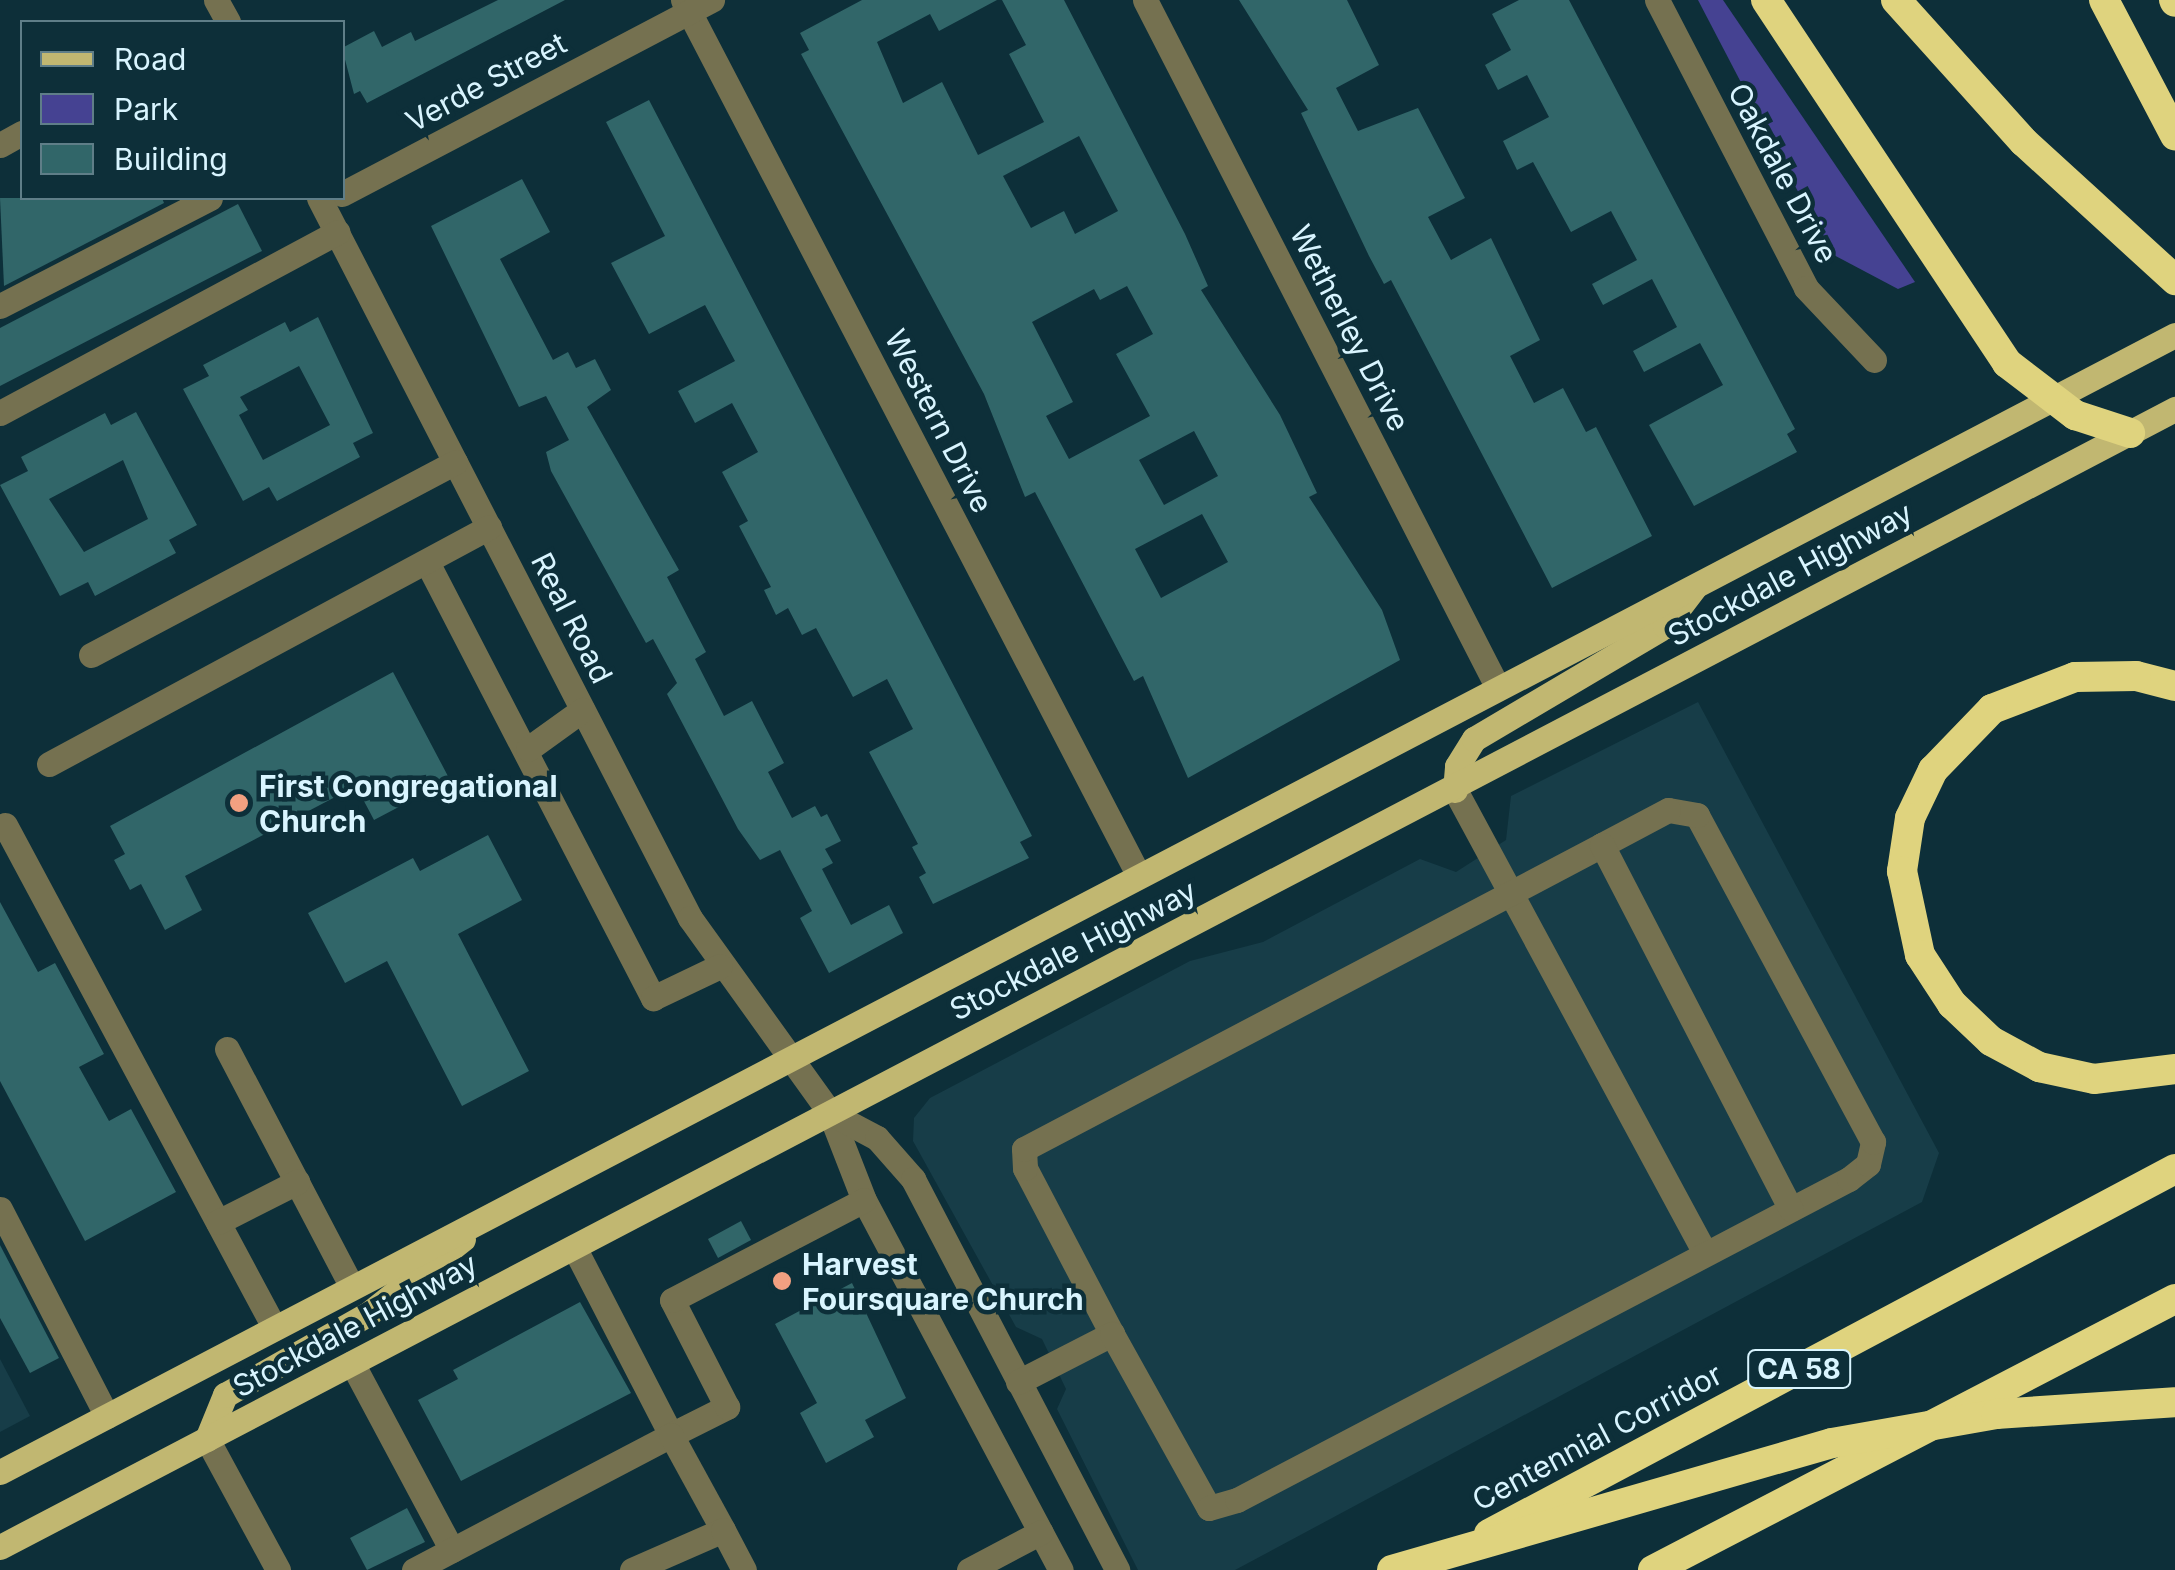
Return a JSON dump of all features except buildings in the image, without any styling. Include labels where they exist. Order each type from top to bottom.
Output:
[{"type":"highway","points":[[1766,0],[2008,363],[2049,400],[2130,434]]},
{"type":"highway","points":[[1896,0],[1926,40],[2175,280]]},
{"type":"highway","points":[[2104,0],[2175,135]]},
{"type":"highway","points":[[2175,686],[2136,676],[2075,677],[1992,709],[1933,770],[1910,818],[1902,871],[1920,955],[1952,1004],[1991,1042],[2039,1067],[2094,1079],[2175,1068]]},
{"type":"highway","name":"Centennial Corridor","points":[[1422,1570],[2175,1169]]},
{"type":"highway","points":[[1653,1570],[2175,1299]]},
{"type":"highway","points":[[1392,1570],[1832,1444],[1996,1414],[2175,1402]]},
{"type":"main road","name":"Stockdale Highway","points":[[0,1472],[1137,872],[2175,334]]},
{"type":"main road","name":"Stockdale Highway","points":[[0,1548],[1456,790],[2175,409]]},
{"type":"main road","points":[[1456,790],[1457,766],[1474,738],[1665,626],[1700,580]]},
{"type":"main road","points":[[207,1439],[226,1396],[368,1314],[493,1212]]},
{"type":"street","name":"Wetherley Drive","points":[[1145,0],[1497,686]]},
{"type":"street","name":"Oakdale Drive","points":[[1657,0],[1806,288],[1874,360]]},
{"type":"street","name":"Verde Street","points":[[345,190],[695,4]]},
{"type":"street","name":"Western Drive","points":[[695,4],[1137,872]]},
{"type":"street","points":[[0,306],[206,200]]},
{"type":"street","name":"Real Road","points":[[330,200],[336,232],[582,710],[720,966],[830,1113]]},
{"type":"street","points":[[0,413],[336,232]]},
{"type":"street","points":[[91,655],[455,462]]},
{"type":"street","points":[[49,764],[428,566],[489,527]]},
{"type":"street","points":[[428,566],[528,748],[653,998],[720,966]]},
{"type":"street","points":[[528,748],[582,710]]},
{"type":"street","points":[[1456,790],[1705,1253]]},
{"type":"street","points":[[1668,810],[1697,814],[1873,1142],[1868,1164],[1791,1209],[1237,1500],[1209,1508],[1026,1168],[1024,1149],[1602,844],[1668,810]]},
{"type":"street","points":[[5,825],[274,1327]]},
{"type":"street","points":[[1602,844],[1791,1209]]},
{"type":"street","points":[[227,1049],[352,1287]]},
{"type":"street","points":[[830,1113],[864,1200],[1061,1570]]},
{"type":"street","points":[[830,1113],[877,1138],[912,1178],[1117,1570]]},
{"type":"street","points":[[218,1222],[297,1182]]},
{"type":"street","points":[[414,1570],[727,1407],[672,1300],[864,1200]]},
{"type":"street","points":[[0,1209],[106,1416]]},
{"type":"street","points":[[574,1247],[744,1570]]},
{"type":"street","points":[[1018,1382],[1112,1334]]},
{"type":"street","points":[[352,1363],[452,1550]]},
{"type":"street","points":[[207,1439],[278,1570]]},
{"type":"street","points":[[632,1570],[722,1530]]},
{"type":"street","points":[[969,1570],[1040,1532]]},
{"type":"shaded area","points":[[1698,702],[1939,1153],[1922,1202],[1235,1570],[1138,1570],[1057,1409],[1066,1389],[1042,1339],[1016,1327],[913,1141],[914,1118],[930,1098],[1190,961],[1263,942],[1420,859],[1456,872],[1506,840],[1511,796]]},
{"type":"shaded area","points":[[0,1359],[30,1416],[0,1432]]},
{"type":"green space","points":[[1698,0],[1723,0],[1915,282],[1898,289],[1830,253]]},
{"type":"place","name":"First Congregational Church","points":[[239,803]]},
{"type":"place","name":"Harvest Foursquare Church","points":[[782,1281]]}]
